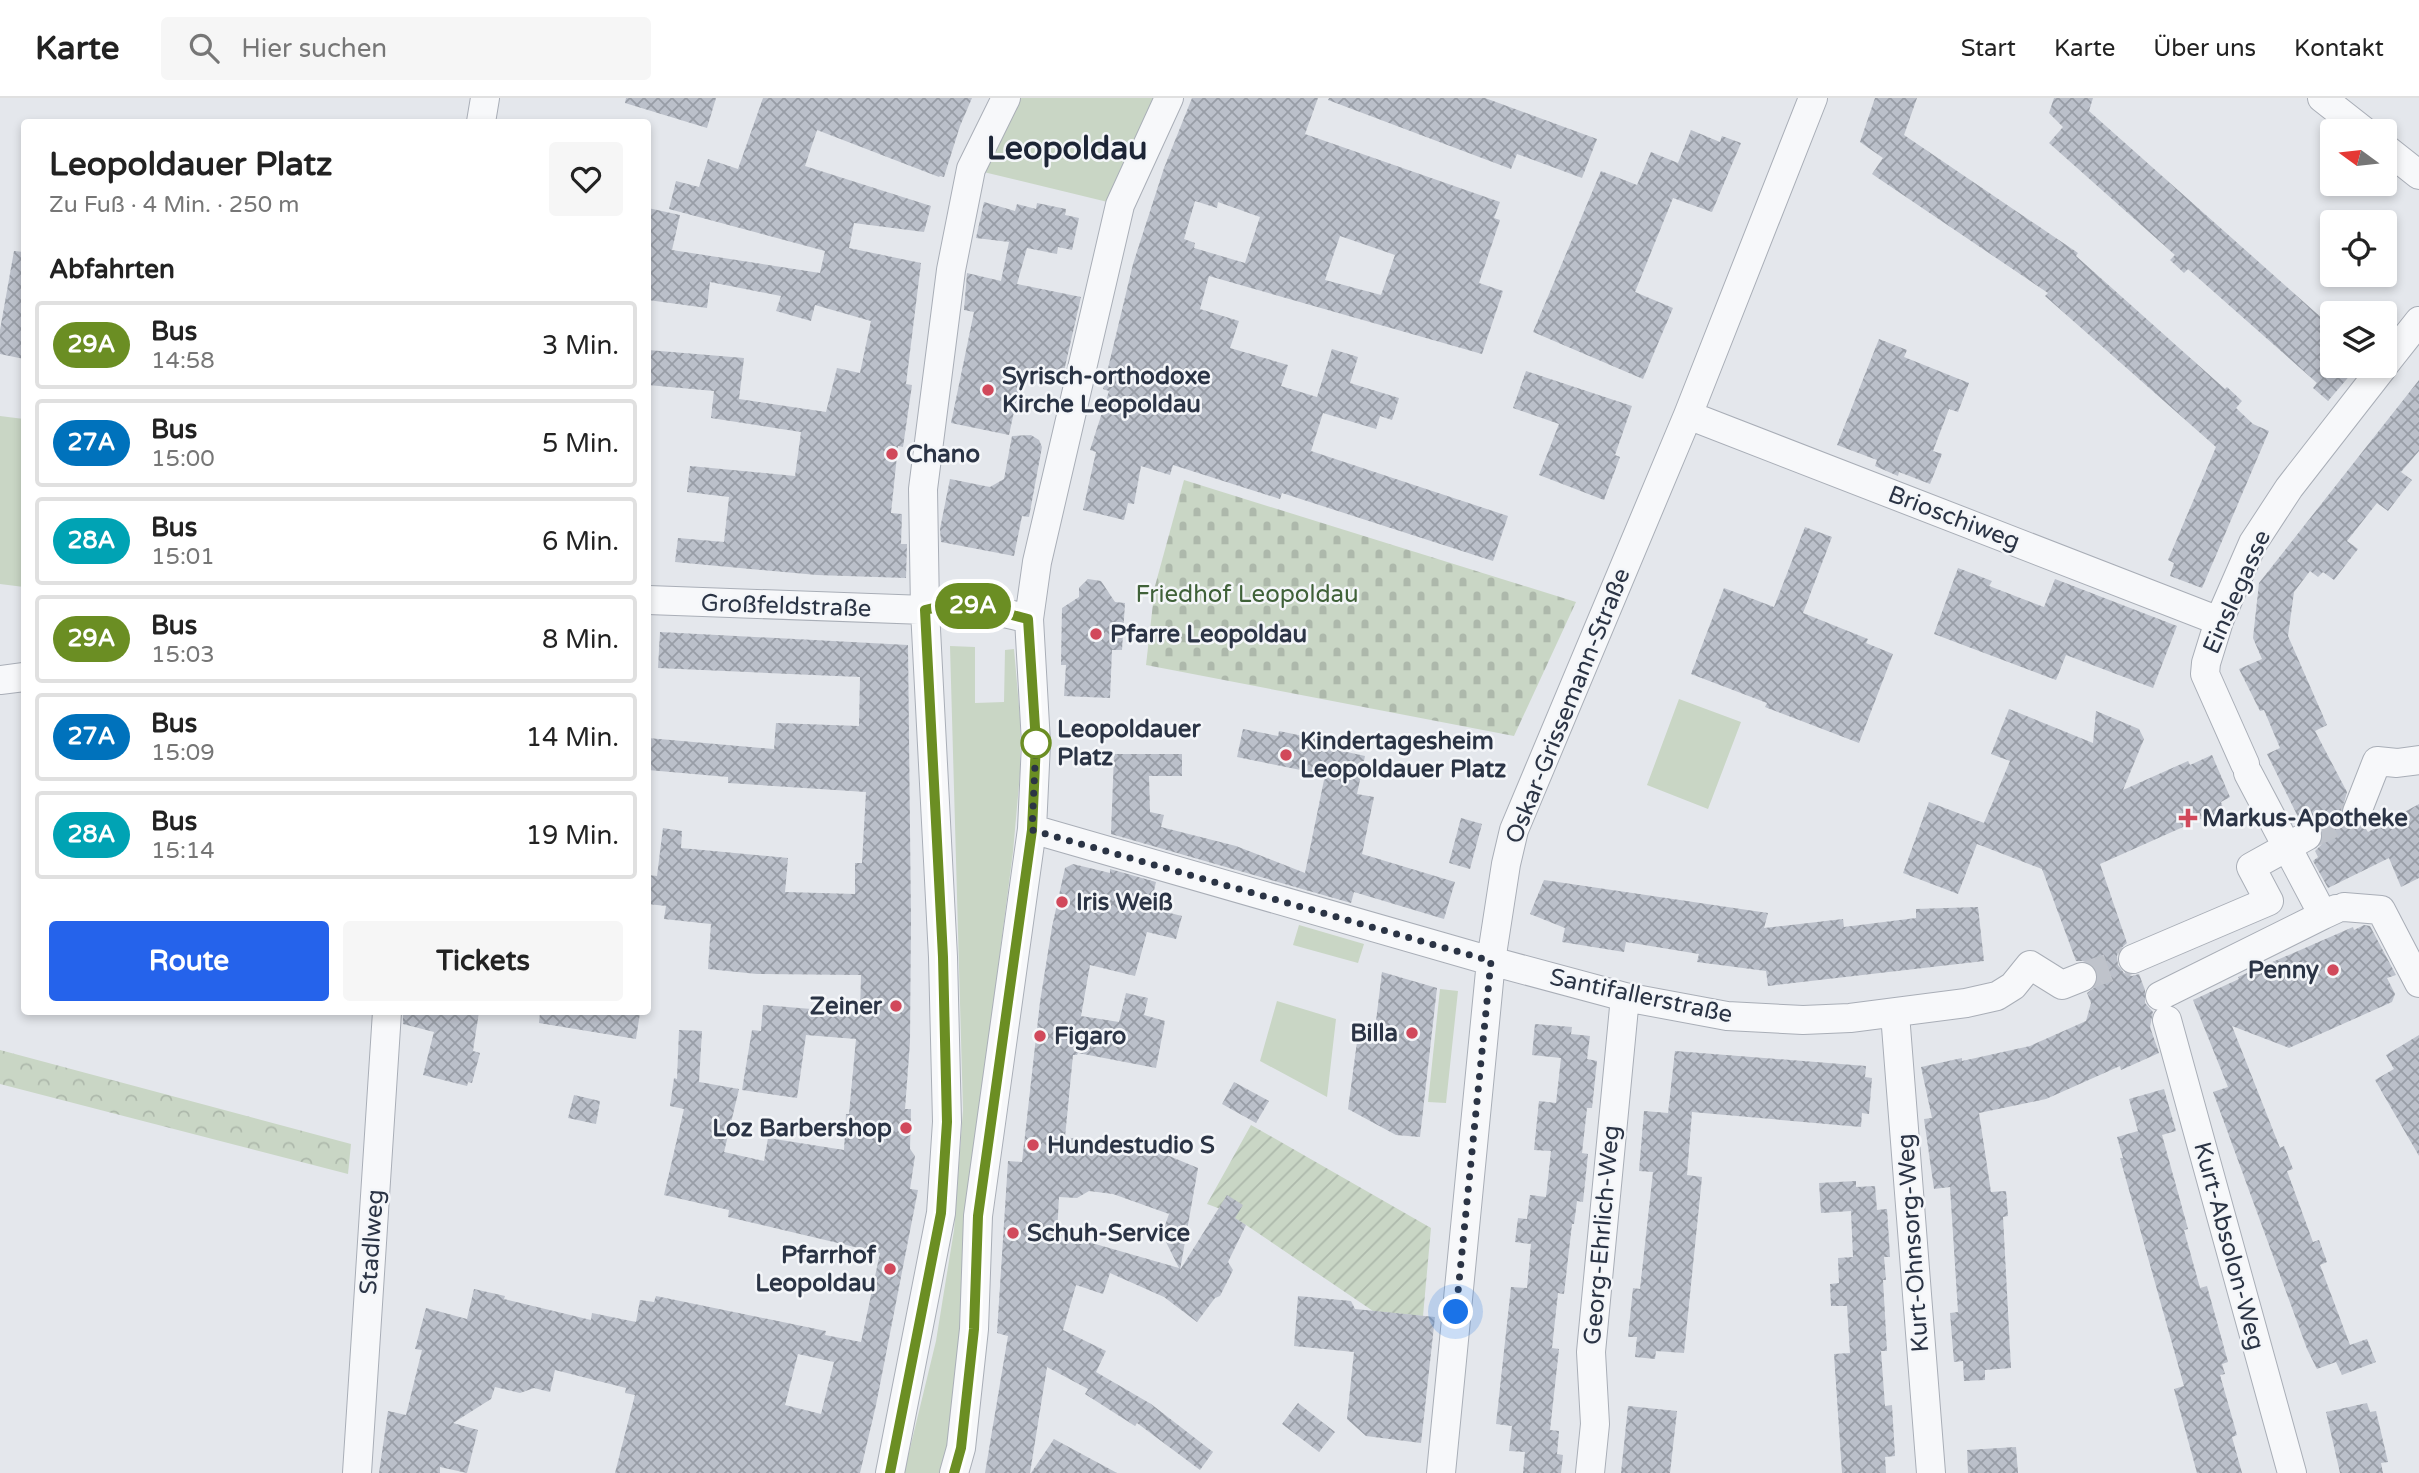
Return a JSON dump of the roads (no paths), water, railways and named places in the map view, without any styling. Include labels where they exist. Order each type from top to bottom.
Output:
[{"type":"street","points":[[482,119],[485,98]]},
{"type":"street","points":[[890,1473],[941,1213],[947,1122],[941,916],[925,610],[923,489],[951,270],[971,169],[1006,98]]},
{"type":"street","points":[[954,1473],[961,1448],[974,1329],[978,1216],[1032,830],[1036,743],[1028,619],[1037,562],[1120,205],[1170,98]]},
{"type":"street","name":"Oskar-Grissemann-Straße","points":[[1441,1473],[1491,961],[1514,830],[1688,415],[1813,98]]},
{"type":"street","points":[[2322,98],[2349,119]]},
{"type":"street","points":[[2398,158],[2419,175]]},
{"type":"street","name":"Einslegasse","points":[[2397,349],[2419,321]]},
{"type":"street","name":"Einslegasse","points":[[2334,910],[2297,841],[2246,768],[2205,674],[2220,621],[2253,543],[2289,488],[2375,378]]},
{"type":"street","name":"Brioschiweg","points":[[1688,415],[2220,621]]},
{"type":"street","name":"Großfeldstraße","points":[[651,600],[925,610],[946,605],[979,607],[1028,619]]},
{"type":"street","points":[[0,680],[21,677]]},
{"type":"street","points":[[2357,812],[2377,761],[2397,763],[2419,760]]},
{"type":"street","name":"Santifallerstraße","points":[[1032,830],[1491,961],[1625,997],[1697,1011],[1752,1018],[1803,1020],[1895,1014],[1997,996],[2013,985],[2030,965],[2062,985],[2082,977]]},
{"type":"street","name":"Kurt-Absolon-Weg","points":[[2292,1473],[2164,1009],[2140,956],[2269,901],[2251,867],[2297,841]]},
{"type":"street","points":[[2164,1009],[2334,910],[2381,909],[2419,983]]},
{"type":"street","name":"Georg-Ehrlich-Weg","points":[[1590,1473],[1595,1424],[1591,1352],[1625,997]]},
{"type":"street","name":"Kurt-Ohnsorg-Weg","points":[[1895,1014],[1930,1473]]},
{"type":"street","name":"Stadlweg","points":[[356,1473],[387,1015]]},
{"type":"tunnel","points":[[2307,836],[2357,812]]},
{"type":"tunnel","points":[[2082,977],[2133,959]]},
{"type":"place","name":"Syrisch-orthodoxe Kirche Leopoldau","points":[[988,390]]},
{"type":"place","name":"Chano","points":[[892,454]]},
{"type":"place","name":"Pfarre Leopoldau","points":[[1096,634]]},
{"type":"place","name":"Leopoldauer Platz","points":[[1036,743]]},
{"type":"place","name":"Kindertagesheim Leopoldauer Platz","points":[[1286,755]]},
{"type":"place","name":"Markus-Apotheke","points":[[2188,818]]},
{"type":"place","name":"Iris Weiß","points":[[1062,902]]},
{"type":"place","name":"Penny","points":[[2333,970]]},
{"type":"place","name":"Zeiner","points":[[896,1006]]},
{"type":"place","name":"Billa","points":[[1412,1033]]},
{"type":"place","name":"Figaro","points":[[1040,1036]]},
{"type":"place","name":"Loz Barbershop","points":[[906,1128]]},
{"type":"place","name":"Hundestudio S","points":[[1033,1145]]},
{"type":"place","name":"Schuh-Service","points":[[1013,1233]]},
{"type":"place","name":"Pfarrhof Leopoldau","points":[[890,1269]]},
{"type":"district","name":"Leopoldau","points":[[1067,149]]},
{"type":"park label","name":"Friedhof Leopoldau","points":[[1247,594]]}]
